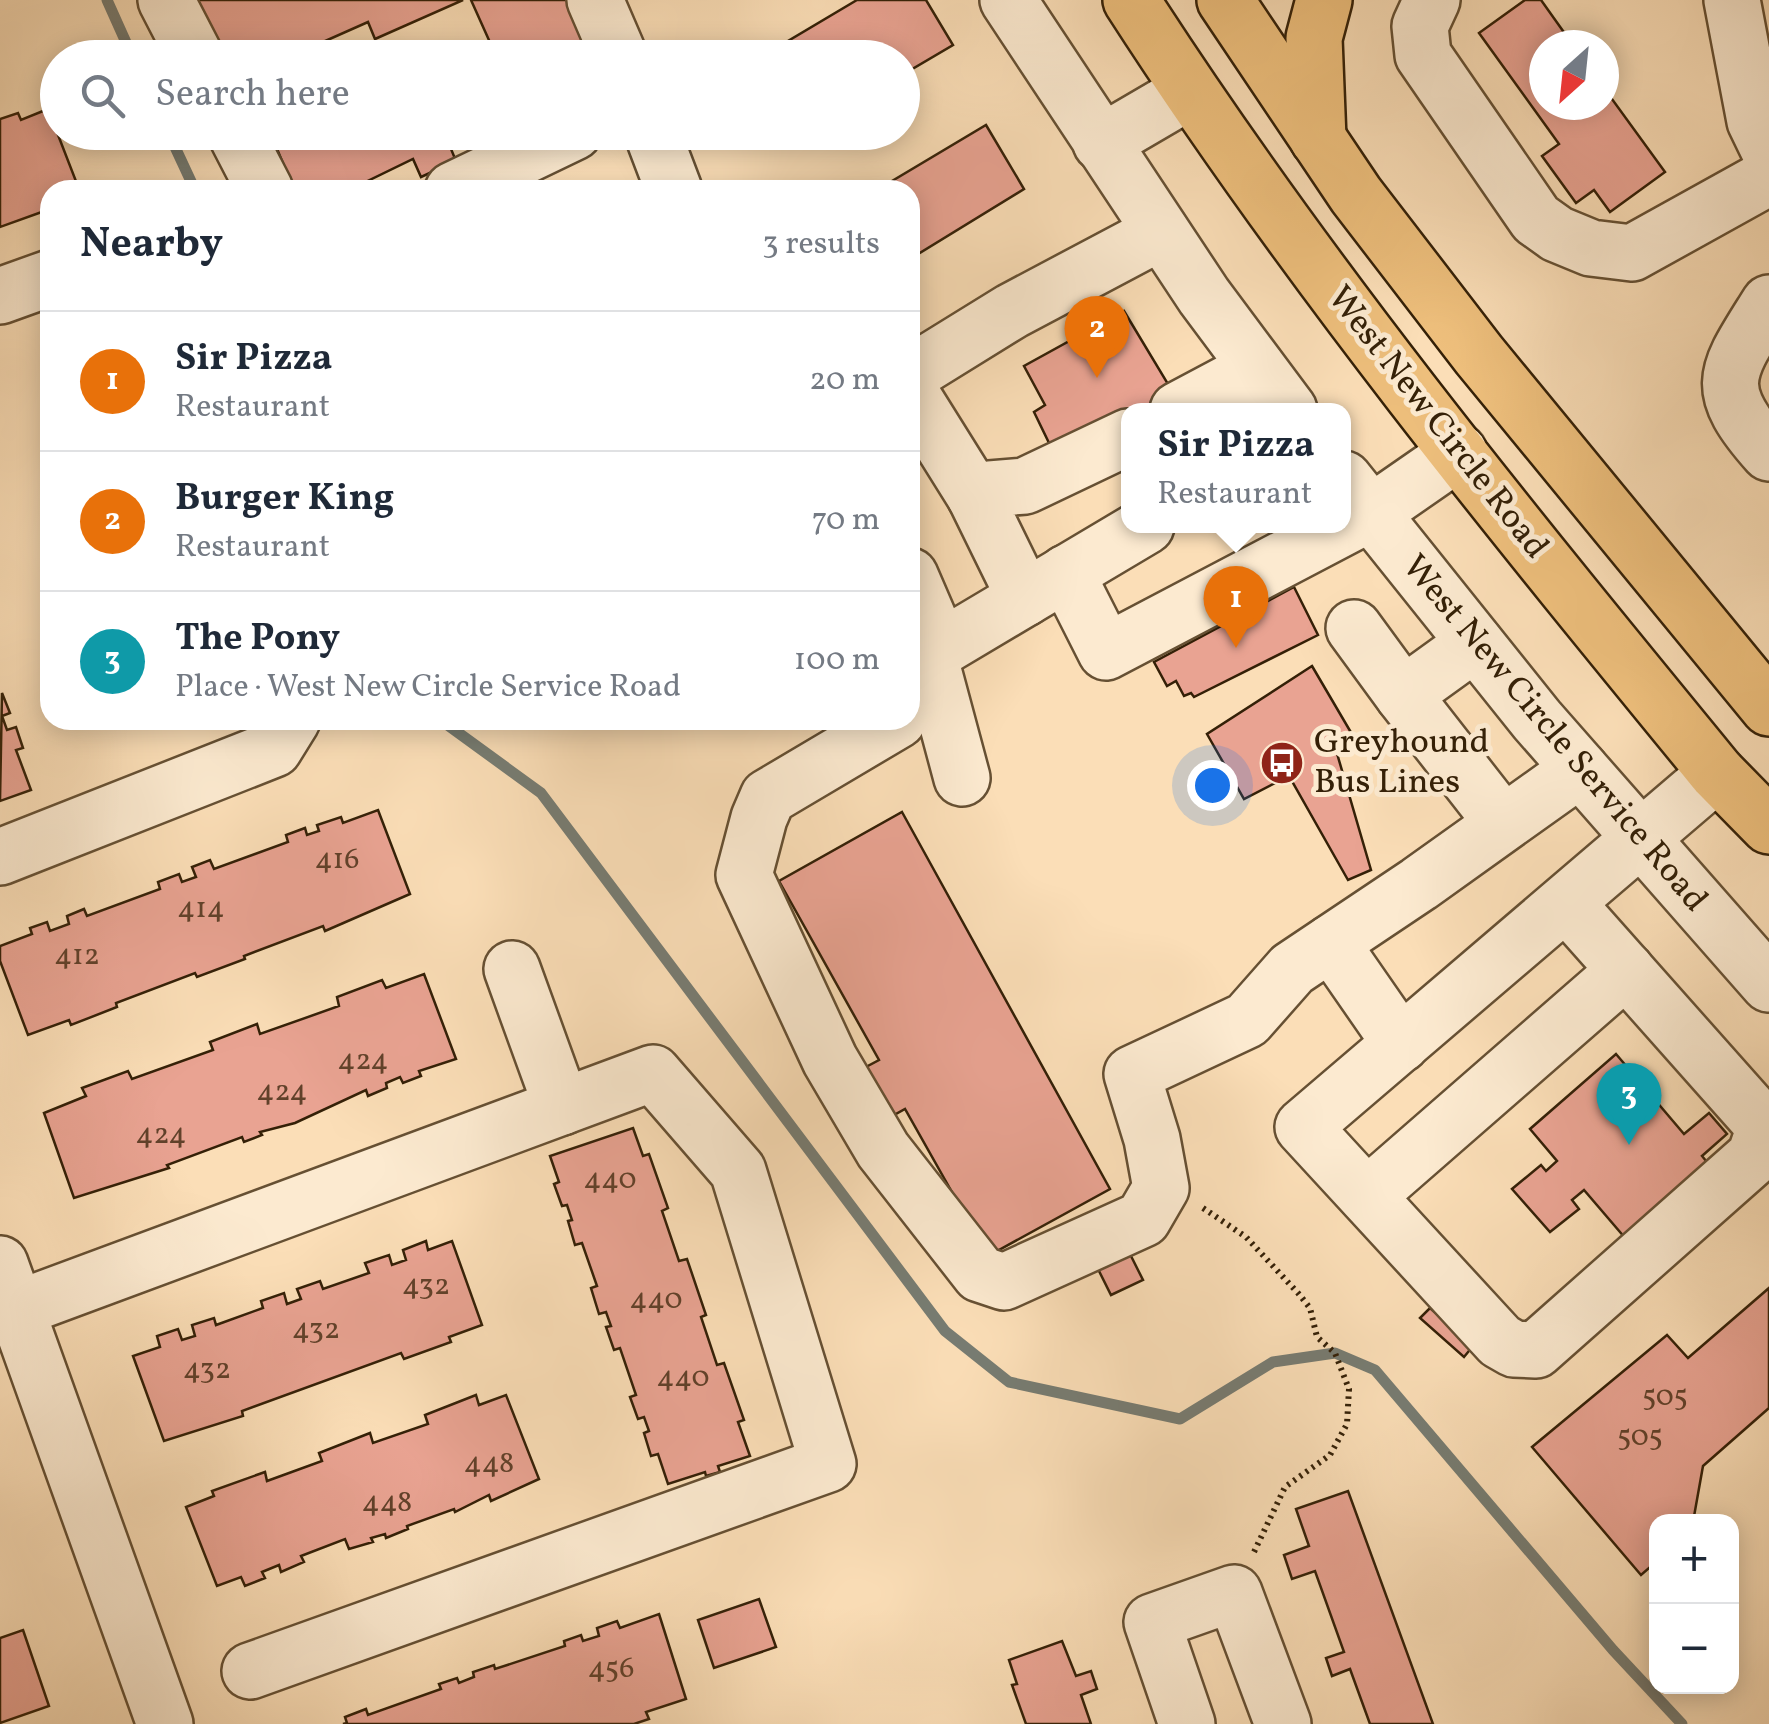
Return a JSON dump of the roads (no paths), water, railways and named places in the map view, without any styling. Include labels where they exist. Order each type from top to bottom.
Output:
[{"type":"highway","name":"West New Circle Road","points":[[1131,0],[1316,269],[1717,774],[1769,826]]},
{"type":"highway","points":[[1225,0],[1356,195],[1478,355],[1769,708]]},
{"type":"highway","points":[[1318,139],[1314,38],[1324,0]]},
{"type":"street","points":[[166,0],[187,40]]},
{"type":"street","points":[[594,0],[612,40]]},
{"type":"street","points":[[1008,0],[1162,232],[1273,389],[1210,403]]},
{"type":"street","points":[[1432,0],[1420,26],[1423,54],[1536,219],[1557,234],[1591,248],[1632,254],[1769,177]]},
{"type":"street","points":[[1732,0],[1757,61],[1756,121],[1769,150]]},
{"type":"street","points":[[1101,142],[1190,91]]},
{"type":"street","points":[[244,150],[259,180]]},
{"type":"street","points":[[474,180],[536,150]]},
{"type":"street","points":[[659,150],[670,180]]},
{"type":"street","points":[[920,368],[1012,312],[1162,232]]},
{"type":"street","points":[[0,296],[40,282]]},
{"type":"street","points":[[1769,304],[1735,358],[1729,389],[1742,422],[1769,453]]},
{"type":"street","points":[[920,408],[975,496],[1045,586],[1106,652],[1297,533]]},
{"type":"street","points":[[975,496],[990,489],[1025,486],[1121,439]]},
{"type":"street","points":[[1357,496],[1458,452]]},
{"type":"street","name":"West New Circle Service Road","points":[[1357,496],[1580,769],[1769,984]]},
{"type":"street","points":[[920,695],[1045,586],[1134,533]]},
{"type":"street","points":[[920,599],[932,627],[920,691]]},
{"type":"street","points":[[1354,628],[1503,823]]},
{"type":"street","points":[[1403,696],[1475,643]]},
{"type":"street","points":[[920,698],[962,778]]},
{"type":"street","points":[[0,857],[274,749],[286,730]]},
{"type":"street","points":[[868,730],[768,797],[744,875],[830,1060],[883,1150],[980,1274],[1004,1282],[1143,1219],[1161,1188],[1152,1139],[1132,1074],[1247,1020],[1292,969],[1580,769]]},
{"type":"street","points":[[1566,904],[1765,1127],[1755,1156],[1536,1350],[1514,1348],[1500,1341],[1303,1127],[1717,774]]},
{"type":"street","points":[[1331,943],[1401,1044]]},
{"type":"street","points":[[512,969],[562,1107]]},
{"type":"street","points":[[1366,1196],[1626,970]]},
{"type":"street","points":[[165,1724],[8,1286],[562,1107],[653,1073],[738,1171],[828,1464],[250,1671]]},
{"type":"street","points":[[1187,1724],[1152,1622],[1234,1593],[1283,1724]]},
{"type":"waterway","points":[[107,0],[125,40]]},
{"type":"waterway","points":[[176,150],[190,180]]},
{"type":"waterway","points":[[454,730],[541,793],[945,1331],[1009,1382],[1180,1419],[1273,1362],[1335,1353],[1375,1370],[1613,1650],[1682,1724]]},
{"type":"place","name":"Burger King","points":[[1097,378]]},
{"type":"place","name":"Sir Pizza","points":[[1236,648]]},
{"type":"place","name":"Greyhound Bus Lines","points":[[1282,763]]},
{"type":"place","name":"The Pony","points":[[1629,1145]]}]
